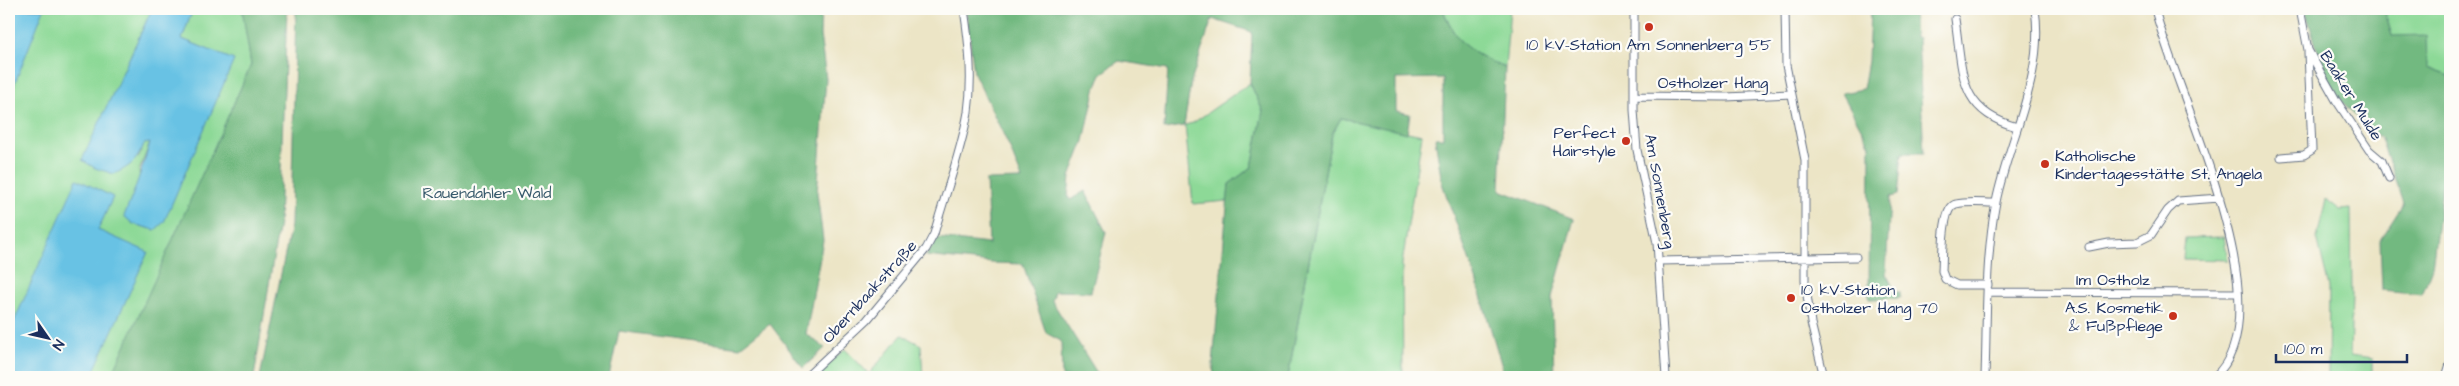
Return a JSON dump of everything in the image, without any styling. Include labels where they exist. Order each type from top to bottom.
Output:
[{"type":"street","name":"Obernbaakstraße","points":[[806,377],[867,320],[926,249],[934,234],[963,136],[968,112],[970,58],[964,9]]},
{"type":"street","name":"Am Sonnenberg","points":[[1634,9],[1634,96],[1637,150],[1657,243],[1666,377]]},
{"type":"street","name":"Ostholzer Hang","points":[[1785,9],[1786,65],[1798,117],[1805,160],[1804,258],[1811,323],[1824,377]]},
{"type":"street","points":[[1985,377],[1988,288],[1996,203],[2028,91],[2036,53],[2035,9]]},
{"type":"street","points":[[2154,9],[2220,198],[2233,251],[2238,293],[2238,320],[2233,349],[2225,366],[2214,377]]},
{"type":"street","name":"Baaker Mulde","points":[[2281,157],[2304,155],[2312,150],[2308,50],[2300,9]]},
{"type":"street","points":[[1955,19],[1965,79],[1971,98],[1986,115],[2017,127]]},
{"type":"street","name":"Baaker Mulde","points":[[2308,50],[2336,100],[2369,150],[2382,161],[2389,178]]},
{"type":"street","name":"Ostholzer Hang","points":[[1634,96],[1726,97],[1792,94]]},
{"type":"street","name":"Im Ostholz","points":[[2089,247],[2109,243],[2137,242],[2150,235],[2168,210],[2178,201],[2220,198]]},
{"type":"street","name":"Im Ostholz","points":[[1996,203],[1956,204],[1950,207],[1946,216],[1942,271],[1945,278],[1957,285],[1988,288],[2238,293]]},
{"type":"street","points":[[1659,262],[1856,257]]},
{"type":"street","points":[[2446,377],[2450,364]]},
{"type":"green space","points":[[9,9],[152,9],[83,159],[139,157],[144,143],[150,143],[139,171],[140,180],[125,216],[233,60],[182,39],[193,9],[243,9],[251,65],[113,377],[9,377]]},
{"type":"green space","points":[[242,9],[287,9],[279,223],[254,377],[111,377],[251,65]]},
{"type":"green space","name":"Rauendahler Wald","points":[[296,9],[821,9],[820,35],[826,79],[817,193],[823,240],[806,334],[825,348],[803,368],[770,324],[740,347],[619,331],[609,377],[260,377],[291,225]]},
{"type":"green space","points":[[966,9],[1443,9],[1453,32],[1459,40],[1474,52],[1505,68],[1500,190],[1574,219],[1552,297],[1554,377],[1505,377],[1476,279],[1442,183],[1435,138],[1443,138],[1443,78],[1396,79],[1396,111],[1410,114],[1407,133],[1341,118],[1332,134],[1288,377],[1214,377],[1213,363],[1229,184],[1252,167],[1263,111],[1250,83],[1252,32],[1212,19],[1191,82],[1184,126],[1164,129],[1168,69],[1119,61],[1101,74],[1096,86],[1084,141],[1070,177],[1068,197],[1070,200],[1085,191],[1106,232],[1091,292],[1055,291],[1052,301],[1097,373],[1097,377],[1062,377],[1061,341],[1046,333],[1023,264],[992,263],[926,256],[937,238],[989,244],[986,180],[1022,179],[1009,146],[974,73]]},
{"type":"green space","points":[[1443,9],[1510,9],[1505,68],[1474,52],[1459,40],[1453,32]]},
{"type":"green space","points":[[1870,9],[1913,9],[1915,37],[1918,38],[1924,153],[1902,153],[1898,195],[1890,197],[1886,274],[1896,292],[1900,292],[1900,298],[1869,299],[1870,145],[1842,93],[1863,89],[1868,61]]},
{"type":"green space","points":[[2305,9],[2384,9],[2392,36],[2426,35],[2427,68],[2450,76],[2450,125],[2432,268],[2422,294],[2382,290],[2380,240],[2404,203],[2381,139],[2344,104],[2325,75]]},
{"type":"green space","points":[[2384,9],[2450,9],[2450,76],[2427,68],[2392,36]]},
{"type":"green space","points":[[1250,83],[1263,111],[1252,167],[1229,184],[1228,201],[1193,204],[1185,125],[1193,123]]},
{"type":"green space","points":[[1341,118],[1422,135],[1402,264],[1403,377],[1288,377],[1332,134]]},
{"type":"green space","points":[[2326,199],[2340,210],[2351,209],[2352,296],[2350,356],[2373,359],[2373,377],[2328,377],[2329,288],[2317,238]]},
{"type":"green space","points":[[2224,237],[2228,260],[2183,259],[2185,238]]},
{"type":"green space","points":[[902,335],[921,345],[923,377],[814,377],[845,349],[869,374]]},
{"type":"water","points":[[9,9],[44,9],[9,98]]},
{"type":"water","points":[[152,9],[193,9],[182,39],[234,60],[164,222],[155,230],[133,224],[124,216],[150,143],[144,144],[133,162],[125,169],[114,174],[95,168],[82,160]]},
{"type":"water","points":[[77,179],[113,197],[98,230],[148,252],[91,377],[9,377],[9,333]]},
{"type":"place","name":"10 kV-Station Am Sonnenberg 55","points":[[1649,27]]},
{"type":"place","name":"Perfect Hairstyle","points":[[1626,141]]},
{"type":"place","name":"Katholische Kindertagesstätte St. Angela","points":[[2045,164]]},
{"type":"place","name":"10 kV-Station Ostholzer Hang 70","points":[[1791,298]]},
{"type":"place","name":"A.S. Kosmetik & Fußpflege","points":[[2173,316]]}]
